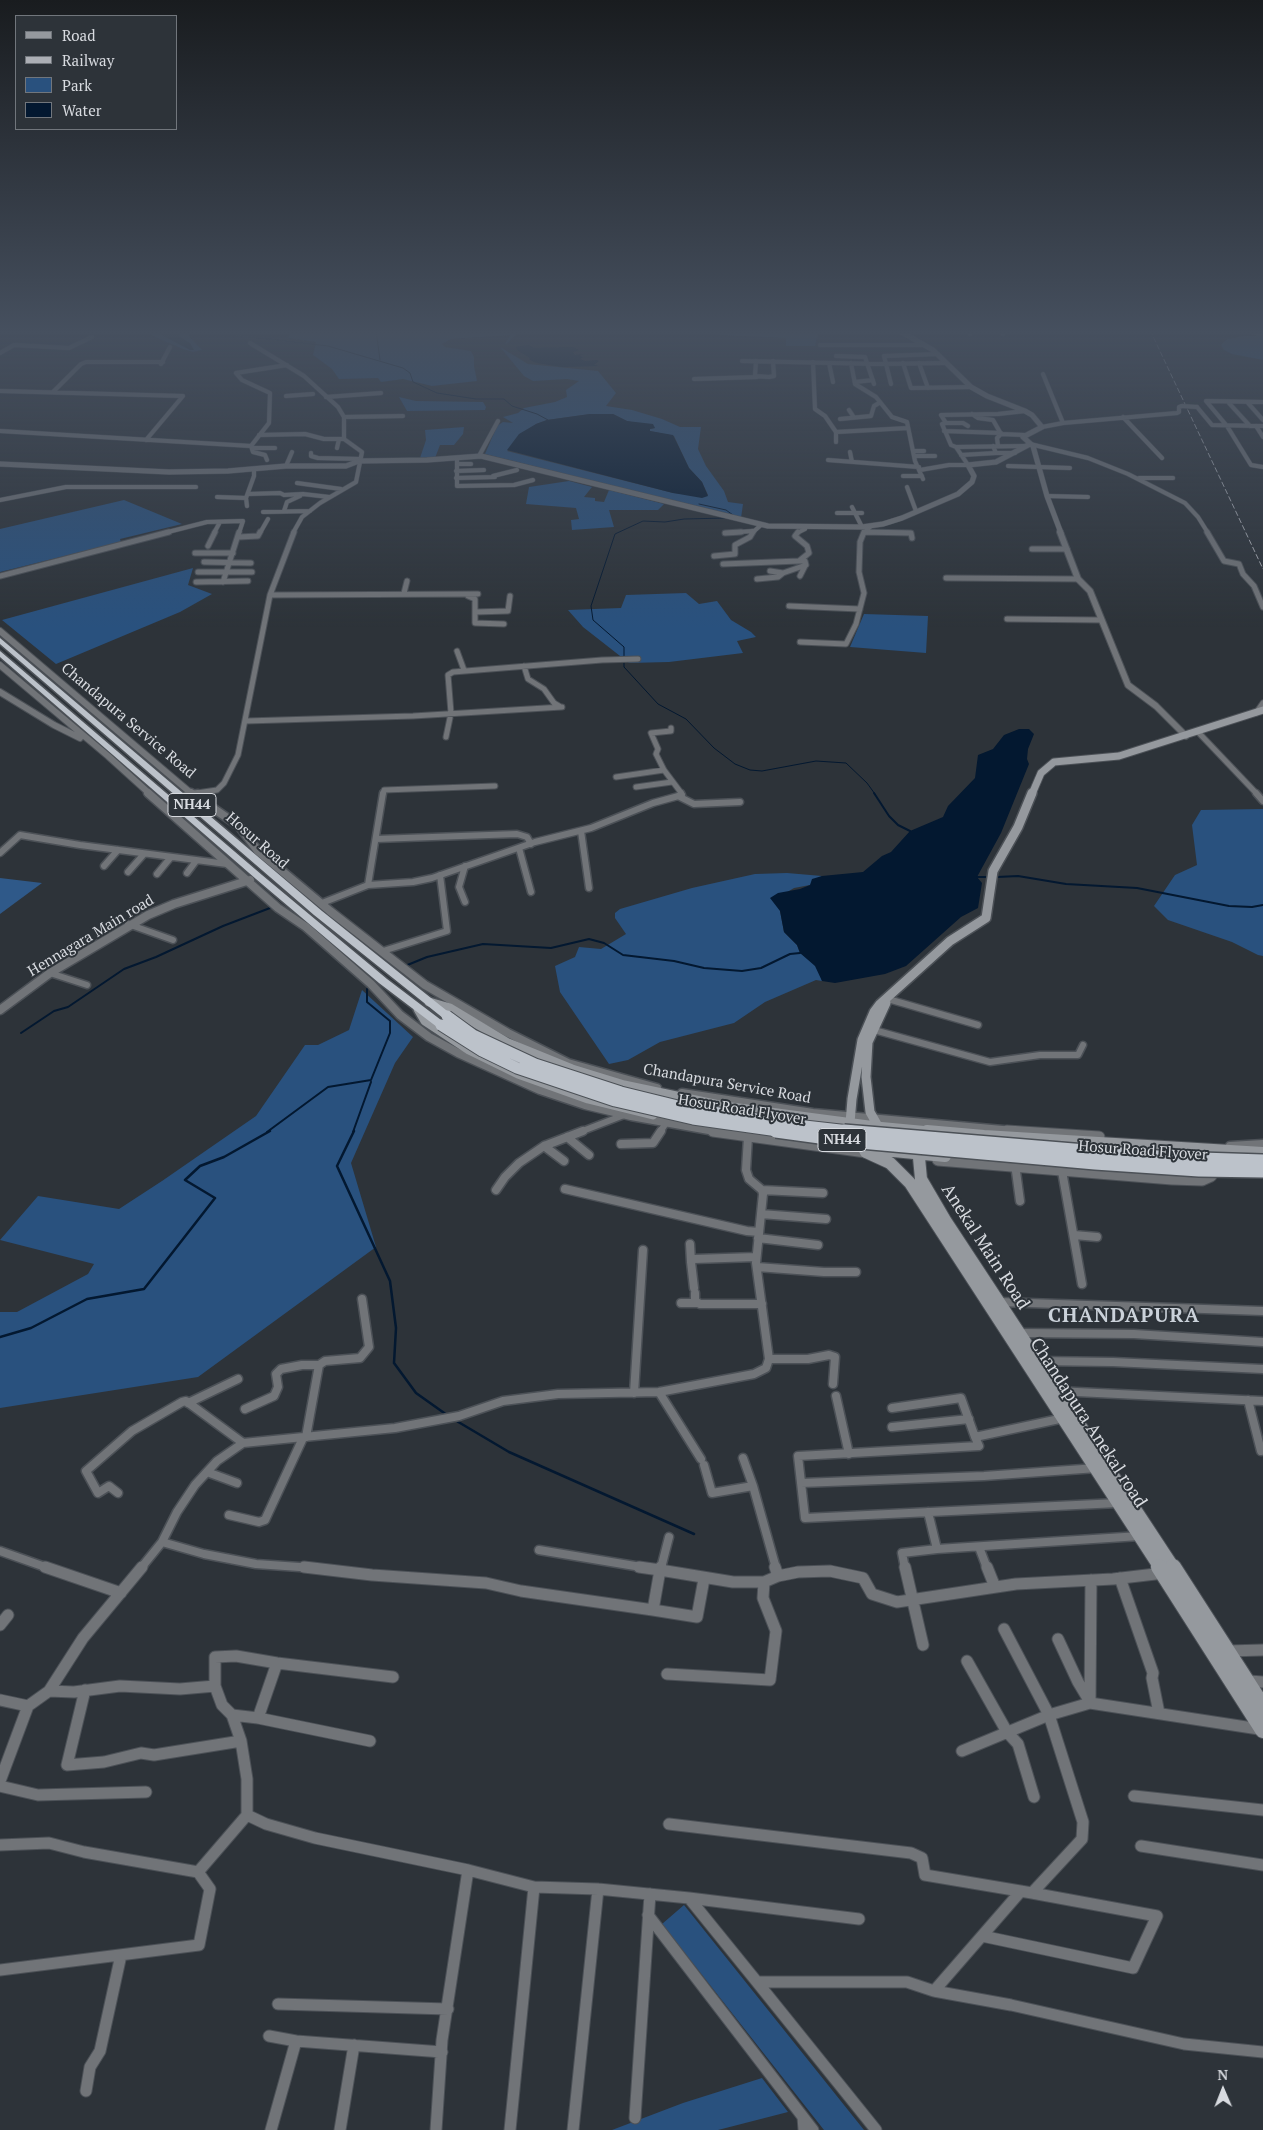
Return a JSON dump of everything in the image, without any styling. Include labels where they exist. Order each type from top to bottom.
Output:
[{"type":"highway","name":"Hosur Road","points":[[0,640],[186,794],[318,913],[429,1002]]},
{"type":"highway","name":"Hosur Road","points":[[2,660],[259,877],[369,978],[382,981],[418,1009]]},
{"type":"highway","name":"Hosur Road Flyover","points":[[429,1002],[444,1021],[500,1060],[554,1082],[615,1101],[693,1119],[849,1141],[1095,1163],[1199,1170],[1263,1171]]},
{"type":"highway","name":"Hosur Road Flyover","points":[[418,1009],[535,1064],[621,1092],[682,1107],[787,1124],[847,1131],[1082,1152],[1170,1158],[1263,1161]]},
{"type":"main road","points":[[864,1150],[851,1120],[862,1040],[874,1012],[950,941],[986,918],[992,877],[1018,827],[1041,773],[1054,762],[1119,756],[1260,711]]},
{"type":"main road","points":[[876,1122],[870,1112],[866,1077],[868,1042],[889,997]]},
{"type":"main road","points":[[429,1002],[450,1008],[508,1043],[572,1069],[624,1085],[724,1106],[919,1126],[988,1136],[1263,1153]]},
{"type":"main road","points":[[418,1009],[425,1021],[469,1050],[538,1082],[587,1102],[668,1121],[864,1150],[918,1156],[1211,1176],[1263,1177]]},
{"type":"main road","points":[[668,1121],[677,1097]]},
{"type":"main road","name":"Anekal Main Road","points":[[919,1126],[918,1156],[920,1179],[995,1304],[1037,1361],[1222,1652],[1248,1682],[1263,1707]]},
{"type":"main road","points":[[988,1136],[989,1160]]},
{"type":"main road","name":"Chandapura Anekal road","points":[[864,1150],[890,1163],[910,1183],[995,1304],[1118,1503],[1164,1573],[1222,1652],[1263,1730]]},
{"type":"street","points":[[146,440],[155,429]]},
{"type":"street","points":[[251,447],[263,429]]},
{"type":"street","points":[[337,448],[342,439],[343,429]]},
{"type":"street","points":[[479,456],[493,429]]},
{"type":"street","points":[[834,429],[836,442]]},
{"type":"street","points":[[836,432],[882,429]]},
{"type":"street","points":[[904,476],[922,477],[908,429]]},
{"type":"street","points":[[998,429],[1001,434]]},
{"type":"street","points":[[863,530],[870,526],[902,518],[958,494],[972,482],[974,476],[968,464],[956,448],[951,445],[944,431],[1024,434],[1036,429]]},
{"type":"street","points":[[1135,429],[1162,458]]},
{"type":"street","points":[[1229,429],[1251,466],[1263,467]]},
{"type":"street","points":[[0,430],[275,448]]},
{"type":"street","points":[[186,794],[217,790],[224,783],[238,755],[270,594],[278,567],[295,528],[302,517],[341,489],[356,482],[362,452],[356,446],[342,439],[324,439],[305,434],[259,435]]},
{"type":"street","points":[[996,452],[996,438],[1001,434]]},
{"type":"street","points":[[1024,434],[1023,437],[1040,466],[1046,493],[1078,579],[1090,591],[1120,670],[1128,685],[1156,706],[1186,736]]},
{"type":"street","points":[[956,448],[1028,445],[1088,458],[1136,478],[1185,503],[1194,510],[1224,561],[1239,564],[1243,574],[1254,586],[1263,607]]},
{"type":"street","points":[[902,470],[996,462],[1028,445]]},
{"type":"street","points":[[251,447],[253,452],[265,455],[268,460]]},
{"type":"street","points":[[914,454],[924,451]]},
{"type":"street","points":[[286,466],[292,452]]},
{"type":"street","points":[[850,452],[852,462]]},
{"type":"street","points":[[961,455],[996,452],[1015,453]]},
{"type":"street","points":[[311,453],[311,456],[318,458],[457,461],[471,464]]},
{"type":"street","points":[[914,454],[935,456]]},
{"type":"street","points":[[457,461],[479,456],[761,524],[911,533],[912,538]]},
{"type":"street","points":[[0,464],[169,472],[286,466],[346,466],[360,460]]},
{"type":"street","points":[[828,460],[920,469]]},
{"type":"street","points":[[457,461],[457,486],[514,485],[533,480]]},
{"type":"street","points":[[1008,466],[1070,468]]},
{"type":"street","points":[[247,506],[247,496],[254,476],[254,469]]},
{"type":"street","points":[[456,471],[484,470]]},
{"type":"street","points":[[456,478],[495,477],[493,476],[517,470]]},
{"type":"street","points":[[1136,478],[1173,478]]},
{"type":"street","points":[[297,483],[341,489]]},
{"type":"street","points":[[0,500],[66,487],[196,487]]},
{"type":"street","points":[[907,488],[916,511]]},
{"type":"street","points":[[1046,493],[1088,497]]},
{"type":"street","points":[[217,498],[303,494],[329,497]]},
{"type":"street","points":[[284,511],[287,502],[303,494]]},
{"type":"street","points":[[800,642],[846,644],[856,624],[864,593],[859,561],[863,530],[852,507]]},
{"type":"street","points":[[263,512],[311,511]]},
{"type":"street","points":[[837,513],[862,512]]},
{"type":"street","points":[[239,537],[258,536],[268,520]]},
{"type":"street","points":[[0,576],[207,522],[243,521],[223,582]]},
{"type":"street","points":[[208,546],[220,522]]},
{"type":"street","points":[[714,556],[735,554],[735,545],[746,540],[761,524]]},
{"type":"street","points":[[799,561],[809,553],[807,546],[795,536],[798,532],[805,529],[804,527]]},
{"type":"street","points":[[725,533],[753,531]]},
{"type":"street","points":[[1032,549],[1067,549]]},
{"type":"street","points":[[194,553],[233,553]]},
{"type":"street","points":[[204,562],[251,563]]},
{"type":"street","points":[[723,564],[806,562],[800,576]]},
{"type":"street","points":[[770,571],[783,573],[805,566]]},
{"type":"street","points":[[198,572],[252,572]]},
{"type":"street","points":[[757,579],[778,578],[783,573]]},
{"type":"street","points":[[946,578],[1078,579]]},
{"type":"street","points":[[196,582],[248,581]]},
{"type":"street","points":[[405,593],[407,581]]},
{"type":"street","points":[[270,594],[446,591],[478,594]]},
{"type":"street","points":[[405,593],[471,596],[475,599],[475,623],[483,627],[504,624]]},
{"type":"street","points":[[475,612],[508,611],[510,596]]},
{"type":"street","points":[[789,606],[860,609]]},
{"type":"street","points":[[1007,619],[1101,620]]},
{"type":"street","name":"Chandapura Service Road","points":[[0,631],[186,794],[239,826],[258,851],[322,903],[425,985],[474,1015],[544,1051],[591,1070],[689,1094],[851,1120]]},
{"type":"street","points":[[457,651],[464,670]]},
{"type":"street","points":[[446,737],[451,713],[448,674],[464,670],[638,659]]},
{"type":"street","points":[[2,660],[39,699],[108,756],[227,864],[278,908],[306,926],[369,978],[400,1015],[428,1037],[477,1063],[511,1078],[624,1115],[668,1121],[748,1137],[864,1150]]},
{"type":"street","points":[[246,721],[562,707],[554,704],[544,689],[528,679],[524,666]]},
{"type":"street","points":[[0,692],[54,726],[87,740]]},
{"type":"street","points":[[1260,711],[1263,703]]},
{"type":"street","points":[[322,903],[368,885],[413,882],[440,875],[531,844],[581,831],[653,803],[682,794],[664,770],[656,754],[658,748],[651,733],[672,731],[671,728]]},
{"type":"street","points":[[1198,732],[1263,801]]},
{"type":"street","points":[[616,777],[664,770]]},
{"type":"street","points":[[636,787],[672,782]]},
{"type":"street","points":[[368,885],[384,790],[495,786]]},
{"type":"street","points":[[678,796],[694,804],[740,802]]},
{"type":"street","points":[[581,831],[589,888]]},
{"type":"street","points":[[376,839],[517,834],[528,837],[531,844]]},
{"type":"street","points":[[0,854],[20,835],[144,854],[227,864]]},
{"type":"street","points":[[519,848],[531,892]]},
{"type":"street","points":[[104,866],[118,850]]},
{"type":"street","points":[[128,872],[144,854]]},
{"type":"street","points":[[157,874],[171,857]]},
{"type":"street","points":[[187,873],[196,861]]},
{"type":"street","points":[[465,866],[459,887],[465,902]]},
{"type":"street","points":[[383,951],[447,930],[440,875]]},
{"type":"street","name":"Hennagara Main road","points":[[0,1010],[50,973],[77,956],[84,954],[129,924],[161,909],[259,877]]},
{"type":"street","points":[[129,924],[173,940]]},
{"type":"street","points":[[50,973],[88,985]]},
{"type":"street","points":[[889,997],[978,1025]]},
{"type":"street","points":[[874,1030],[990,1062],[1040,1055],[1078,1055],[1083,1046]]},
{"type":"street","points":[[496,1190],[505,1177],[519,1163],[544,1146],[624,1115]]},
{"type":"street","points":[[621,1144],[653,1143],[668,1121]]},
{"type":"street","points":[[919,1126],[1230,1146],[1263,1144]]},
{"type":"street","points":[[567,1137],[589,1155]]},
{"type":"street","points":[[748,1137],[746,1170],[749,1179],[762,1190],[823,1193]]},
{"type":"street","points":[[544,1146],[564,1161]]},
{"type":"street","points":[[1230,1146],[1247,1153]]},
{"type":"street","points":[[918,1156],[1015,1164],[1062,1171],[1202,1180],[1211,1176]]},
{"type":"street","points":[[1015,1164],[1020,1201]]},
{"type":"street","points":[[1062,1171],[1082,1284]]},
{"type":"street","points":[[565,1189],[759,1235],[818,1245]]},
{"type":"street","points":[[0,1781],[28,1706],[48,1691],[84,1638],[162,1542],[177,1512],[195,1485],[217,1461],[243,1444],[395,1428],[459,1416],[503,1401],[558,1394],[659,1392],[760,1372],[769,1364],[756,1257],[762,1190]]},
{"type":"street","points":[[761,1214],[826,1219]]},
{"type":"street","points":[[1074,1235],[1097,1236]]},
{"type":"street","points":[[690,1244],[697,1303]]},
{"type":"street","points":[[634,1393],[644,1250]]},
{"type":"street","points":[[691,1262],[694,1259],[700,1258],[756,1257]]},
{"type":"street","points":[[757,1267],[824,1272],[856,1272]]},
{"type":"street","points":[[245,1409],[274,1396],[278,1387],[276,1374],[281,1369],[302,1365],[319,1365],[325,1361],[360,1358],[366,1353],[369,1347],[362,1300]]},
{"type":"street","points":[[681,1303],[762,1304]]},
{"type":"street","points":[[995,1304],[1158,1306],[1263,1312]]},
{"type":"street","points":[[1018,1333],[1134,1334],[1263,1342]]},
{"type":"street","points":[[769,1359],[808,1359],[829,1355],[835,1357],[836,1364],[833,1384]]},
{"type":"street","points":[[1037,1361],[1113,1362],[1263,1370]]},
{"type":"street","points":[[228,1515],[260,1522],[265,1520],[304,1438],[319,1365]]},
{"type":"street","points":[[188,1403],[238,1379]]},
{"type":"street","points":[[1056,1391],[1263,1400]]},
{"type":"street","points":[[659,1392],[702,1462],[712,1493],[753,1486]]},
{"type":"street","points":[[836,1396],[849,1454]]},
{"type":"street","points":[[892,1408],[961,1398],[979,1446],[798,1456],[805,1518],[1118,1503]]},
{"type":"street","points":[[1248,1400],[1261,1451]]},
{"type":"street","points":[[118,1493],[109,1486],[100,1493],[98,1492],[86,1471],[132,1431],[182,1402],[188,1403],[243,1444]]},
{"type":"street","points":[[976,1437],[1065,1418]]},
{"type":"street","points":[[892,1427],[969,1419]]},
{"type":"street","points":[[743,1458],[753,1486],[778,1576]]},
{"type":"street","points":[[801,1484],[984,1476],[1097,1468]]},
{"type":"street","points":[[207,1472],[237,1483]]},
{"type":"street","points":[[928,1512],[936,1549]]},
{"type":"street","points":[[923,1645],[902,1552],[1140,1536]]},
{"type":"street","points":[[653,1610],[660,1570],[669,1537]]},
{"type":"street","points":[[162,1542],[204,1554],[256,1564],[300,1566],[372,1575],[486,1583],[521,1591],[698,1617],[704,1579]]},
{"type":"street","points":[[979,1547],[994,1587]]},
{"type":"street","points":[[539,1550],[704,1579],[733,1582],[764,1582],[778,1576],[798,1572],[830,1571],[863,1578],[872,1594],[897,1602],[994,1587],[1164,1573]]},
{"type":"street","points":[[0,1551],[121,1593]]},
{"type":"street","points":[[1120,1578],[1153,1673],[1152,1678],[1159,1713]]},
{"type":"street","points":[[1090,1703],[1091,1580]]},
{"type":"street","points":[[668,1674],[770,1680],[776,1631],[763,1598],[764,1582]]},
{"type":"street","points":[[0,1626],[8,1615]]},
{"type":"street","points":[[934,1991],[982,1936],[1082,1839],[1083,1822],[1049,1715],[1004,1629]]},
{"type":"street","points":[[1058,1639],[1090,1703]]},
{"type":"street","points":[[1222,1652],[1263,1650]]},
{"type":"street","points":[[198,1872],[247,1815],[247,1779],[241,1741],[232,1715],[222,1705],[214,1686],[215,1658],[236,1656],[277,1663],[393,1677]]},
{"type":"street","points":[[967,1661],[1007,1732],[1018,1744],[1034,1797]]},
{"type":"street","points":[[258,1718],[277,1663]]},
{"type":"street","points":[[1248,1682],[1263,1682]]},
{"type":"street","points":[[48,1691],[85,1690],[120,1686],[180,1689],[214,1686]]},
{"type":"street","points":[[85,1690],[68,1765],[104,1762],[141,1753],[154,1754],[241,1741]]},
{"type":"street","points":[[0,1700],[28,1706]]},
{"type":"street","points":[[962,1751],[1049,1715],[1090,1703],[1263,1730]]},
{"type":"street","points":[[232,1715],[258,1718],[370,1741]]},
{"type":"street","points":[[0,1786],[38,1795],[146,1792]]},
{"type":"street","points":[[1134,1796],[1263,1810]]},
{"type":"street","points":[[247,1815],[266,1824],[315,1838],[468,1870],[534,1887],[598,1888],[860,1919]]},
{"type":"street","points":[[669,1824],[911,1853],[922,1858],[925,1875],[1157,1916],[1133,1968],[982,1936]]},
{"type":"street","points":[[0,1845],[49,1843],[84,1852],[198,1872],[210,1890],[199,1945],[0,1970]]},
{"type":"street","points":[[1141,1846],[1263,1865]]},
{"type":"street","points":[[436,2130],[442,2052],[468,1870]]},
{"type":"street","points":[[510,2130],[534,1887]]},
{"type":"street","points":[[573,2130],[598,1888]]},
{"type":"street","points":[[634,2118],[650,1894]]},
{"type":"street","points":[[689,1898],[876,2130]]},
{"type":"street","points":[[648,1915],[813,2130]]},
{"type":"street","points":[[86,2091],[90,2068],[100,2051],[121,1955]]},
{"type":"street","points":[[757,1982],[906,1982],[934,1991],[1011,2005],[1184,2044],[1263,2052]]},
{"type":"street","points":[[278,2004],[448,2009]]},
{"type":"street","points":[[269,2036],[296,2041],[442,2052]]},
{"type":"street","points":[[271,2130],[296,2041]]},
{"type":"street","points":[[340,2130],[354,2045]]},
{"type":"street","points":[[803,2117],[804,2130]]},
{"type":"green space","points":[[464,429],[463,434],[454,445],[440,445],[435,458],[420,458],[426,440],[425,430]]},
{"type":"green space","points":[[496,429],[530,429],[507,451],[673,493],[708,495],[702,482],[689,468],[674,436],[650,431],[650,429],[701,429],[698,449],[706,466],[724,491],[728,502],[743,504],[741,518],[485,454]]},
{"type":"green space","points":[[569,481],[592,487],[584,497],[595,498],[595,501],[604,502],[609,490],[664,504],[658,510],[609,510],[614,527],[572,530],[571,520],[579,519],[576,508],[526,504],[529,487]]},
{"type":"green space","points":[[124,500],[182,524],[120,539],[121,542],[0,572],[0,529]]},
{"type":"green space","points":[[193,568],[188,585],[212,594],[180,612],[56,664],[2,620]]},
{"type":"green space","points":[[686,593],[699,604],[717,601],[731,620],[756,637],[737,641],[743,653],[669,662],[629,663],[583,627],[568,610],[621,608],[626,595]]},
{"type":"green space","points":[[864,614],[928,616],[926,653],[850,647]]},
{"type":"green space","points":[[1263,809],[1263,956],[1232,942],[1168,920],[1154,906],[1175,875],[1197,865],[1192,825],[1201,810]]},
{"type":"green space","points":[[787,873],[822,876],[810,885],[794,888],[789,891],[780,911],[784,932],[797,945],[800,953],[818,965],[822,981],[816,980],[765,1002],[734,1023],[660,1042],[628,1060],[609,1064],[560,992],[555,966],[575,957],[579,947],[601,949],[626,934],[615,918],[615,913],[620,909],[692,888],[755,874]]},
{"type":"green space","points":[[362,990],[413,1037],[395,1063],[351,1163],[376,1247],[198,1377],[0,1408],[0,1312],[17,1312],[88,1274],[94,1264],[0,1240],[38,1196],[119,1209],[256,1116],[305,1045],[318,1045],[349,1030]]},
{"type":"green space","points":[[684,1905],[864,2130],[824,2130],[662,1924]]},
{"type":"green space","points":[[762,2078],[788,2112],[718,2130],[612,2130],[683,2103]]},
{"type":"shaded area","points":[[0,878],[42,883],[0,914]]},
{"type":"water","points":[[527,429],[650,429],[650,431],[673,435],[689,468],[702,482],[708,496],[702,498],[673,493],[507,450],[519,434]]},
{"type":"water","points":[[1019,729],[1029,729],[1034,734],[1028,749],[1027,759],[1029,764],[1001,833],[977,877],[982,883],[978,908],[961,917],[906,966],[885,974],[835,983],[822,981],[815,966],[800,953],[797,945],[784,932],[780,911],[770,898],[778,893],[810,885],[812,879],[822,876],[863,872],[882,856],[891,852],[910,831],[943,817],[948,806],[975,778],[978,755],[993,749],[1004,735]]},
{"type":"waterway","points":[[699,504],[726,510],[733,515],[731,515]]},
{"type":"waterway","points":[[727,518],[684,519],[665,522],[643,521],[615,534],[591,606],[593,620],[624,647],[624,667],[658,704],[686,719],[714,748],[735,764],[750,770],[762,771],[816,761],[846,763],[867,783],[875,794]]},
{"type":"waterway","points":[[874,793],[889,816],[898,825],[910,831]]},
{"type":"waterway","points":[[997,877],[1018,876],[1066,884],[1137,888],[1229,906],[1252,907],[1263,905]]},
{"type":"waterway","points":[[977,877],[989,877]]},
{"type":"waterway","points":[[21,1033],[54,1011],[68,1007],[124,969],[156,957],[223,926],[270,908]]},
{"type":"waterway","points":[[405,966],[427,957],[483,944],[551,948],[589,939],[604,943],[623,955],[674,961],[704,968],[742,971],[761,968],[790,954],[800,953]]},
{"type":"waterway","points":[[267,1132],[328,1087],[371,1080],[390,1033],[390,1021],[367,1002],[367,989],[371,986]]},
{"type":"waterway","points":[[353,1132],[371,1082]]},
{"type":"waterway","points":[[0,1337],[31,1328],[87,1299],[144,1289],[215,1198],[185,1180],[200,1166],[224,1157],[270,1131]]},
{"type":"waterway","points":[[354,1131],[337,1166],[390,1281],[396,1328],[394,1363],[416,1393],[447,1415]]},
{"type":"waterway","points":[[455,1420],[509,1452],[694,1534]]},
{"type":"railway","points":[[1197,429],[1263,569]]},
{"type":"district","name":"CHANDAPURA","points":[[1124,1316]]}]
